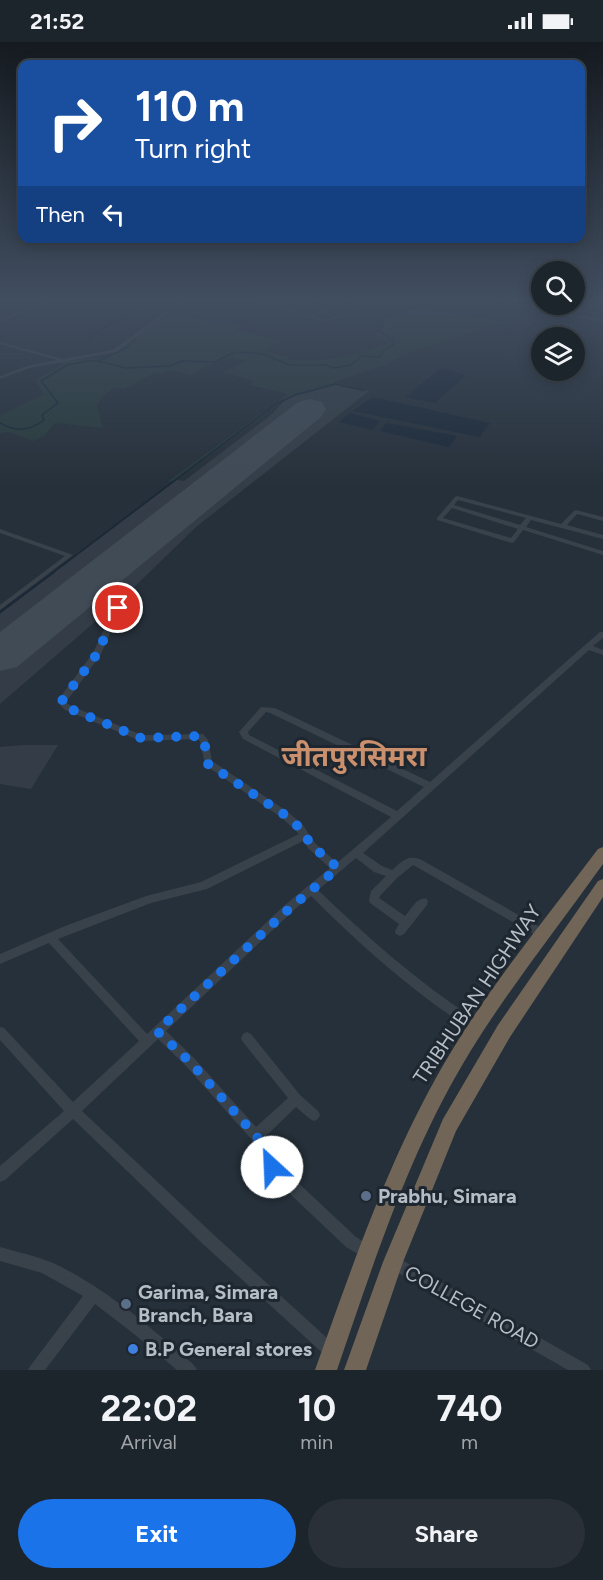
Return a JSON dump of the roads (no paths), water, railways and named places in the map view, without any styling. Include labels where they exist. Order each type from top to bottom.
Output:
[{"type":"highway","name":"TRIBHUBAN HIGHWAY","points":[[326,1370],[401,1167],[440,1087],[543,934],[603,853]]},
{"type":"highway","points":[[355,1370],[393,1262],[449,1125],[504,1031],[603,885]]},
{"type":"street","points":[[0,378],[29,367],[49,363]]},
{"type":"street","points":[[529,518],[512,541],[439,519],[457,498],[603,537]]},
{"type":"street","points":[[451,506],[523,526],[603,553]]},
{"type":"street","points":[[563,526],[576,512],[603,519]]},
{"type":"street","points":[[0,531],[70,555],[0,608]]},
{"type":"street","points":[[129,597],[118,608],[97,654],[61,702],[68,708],[141,738],[200,736],[204,740],[208,764],[285,815],[338,868]]},
{"type":"street","points":[[0,1175],[73,1112],[290,908],[356,853],[603,634]]},
{"type":"street","points":[[588,647],[603,653]]},
{"type":"street","points":[[398,816],[246,737],[243,732],[264,709],[272,710],[431,787]]},
{"type":"street","points":[[0,959],[150,899],[203,886],[304,836]]},
{"type":"street","points":[[356,853],[378,869],[393,875]]},
{"type":"street","points":[[423,902],[403,927],[374,900],[375,894],[393,875],[411,861],[417,862],[543,934]]},
{"type":"street","points":[[311,890],[373,951],[454,1013],[478,1028]]},
{"type":"street","points":[[51,937],[146,1041]]},
{"type":"street","points":[[157,1031],[190,1062],[256,1136],[266,1148],[272,1167],[351,1242],[369,1254]]},
{"type":"street","points":[[0,1032],[73,1112],[209,1240],[333,1352]]},
{"type":"street","points":[[247,1038],[296,1099],[314,1115]]},
{"type":"street","points":[[256,1136],[296,1099]]},
{"type":"street","points":[[0,1254],[48,1268],[93,1294],[144,1332],[189,1370]]},
{"type":"street","name":"COLLEGE ROAD","points":[[393,1262],[583,1370]]},
{"type":"street","points":[[36,1370],[93,1294]]},
{"type":"water","points":[[443,368],[466,375],[435,403],[406,397],[439,369]]},
{"type":"water","points":[[372,397],[490,423],[480,437],[353,411]]},
{"type":"water","points":[[350,413],[380,421],[373,430],[339,422]]},
{"type":"water","points":[[386,423],[457,436],[449,447],[380,431]]},
{"type":"waterway","points":[[0,423],[11,428],[22,429],[44,420],[42,415],[58,403],[41,381],[67,365],[78,363]]},
{"type":"waterway","points":[[106,363],[126,368],[170,366],[177,363]]},
{"type":"waterway","points":[[285,363],[325,365],[334,368],[353,363]]},
{"type":"waterway","points":[[52,573],[276,404],[295,395],[335,384],[364,390]]},
{"type":"waterway","points":[[0,612],[54,572]]},
{"type":"place","name":"Prabhu, Simara","points":[[366,1196]]},
{"type":"place","name":"Garima, Simara Branch, Bara","points":[[126,1304]]},
{"type":"place","name":"B.P General stores","points":[[133,1349]]},
{"type":"district","name":"जीतपुरसिमरा","points":[[354,756]]}]
